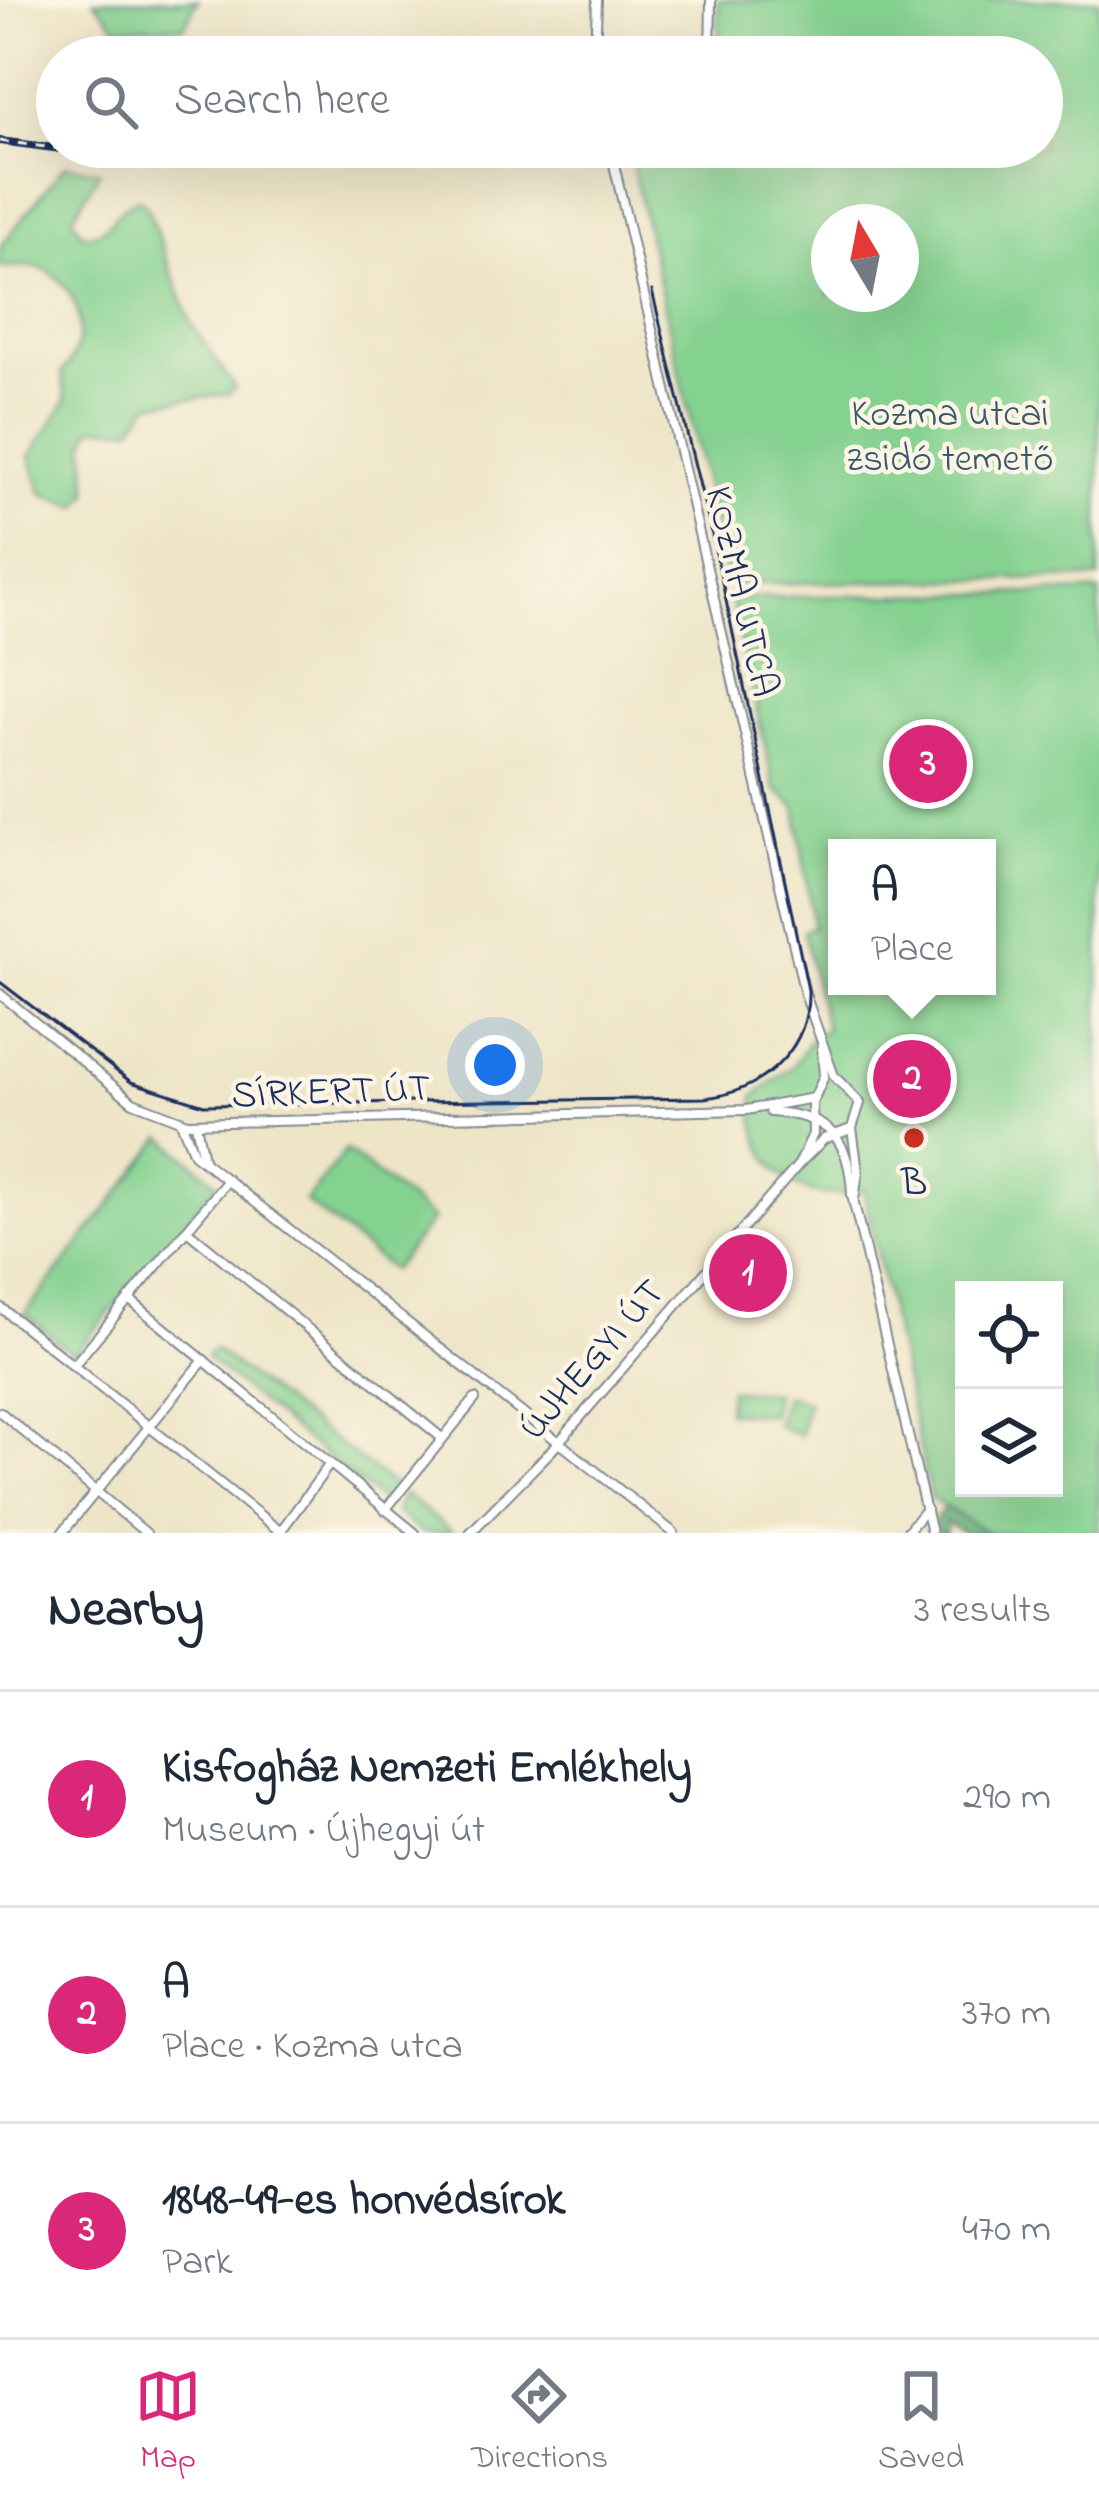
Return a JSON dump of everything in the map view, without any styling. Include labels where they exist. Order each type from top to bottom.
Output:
[{"type":"street","points":[[596,36],[597,0]]},
{"type":"street","points":[[710,36],[711,0]]},
{"type":"street","name":"KOZMA UTCA","points":[[615,168],[787,919],[822,1048],[840,1085],[860,1103],[852,1128],[858,1171],[854,1200]]},
{"type":"street","points":[[1,998],[124,1095],[181,1123],[190,1150],[674,1533]]},
{"type":"street","name":"KOZMA UTCA","points":[[814,1120],[822,1048]]},
{"type":"street","points":[[818,1094],[840,1085]]},
{"type":"street","name":"SÍRKERT ÚT","points":[[757,1110],[818,1094]]},
{"type":"street","name":"SÍRKERT ÚT","points":[[181,1123],[757,1110],[814,1120]]},
{"type":"street","points":[[814,1120],[834,1134],[852,1128]]},
{"type":"street","name":"ÚJHEGYI ÚT","points":[[799,1164],[814,1120]]},
{"type":"street","points":[[196,1124],[198,1149],[207,1164]]},
{"type":"street","name":"KOZMA UTCA","points":[[834,1134],[850,1154],[854,1200],[931,1533]]},
{"type":"street","name":"ÚJHEGYI ÚT","points":[[470,1533],[561,1440],[799,1164],[834,1134]]},
{"type":"street","points":[[74,1365],[228,1180]]},
{"type":"street","points":[[188,1231],[442,1438]]},
{"type":"street","points":[[130,1300],[415,1533]]},
{"type":"street","points":[[0,1307],[280,1533],[329,1465]]},
{"type":"street","points":[[62,1533],[203,1360]]},
{"type":"street","points":[[386,1510],[475,1399]]},
{"type":"street","points":[[0,1412],[146,1533]]},
{"type":"street","points":[[906,1533],[926,1509]]},
{"type":"green space","points":[[94,0],[198,0],[184,27],[117,27]]},
{"type":"green space","name":"Kozma utcai zsidó temető","points":[[718,0],[1099,0],[1099,578],[728,584],[633,168],[1063,168],[1063,36],[719,36]]},
{"type":"green space","points":[[63,168],[100,171],[72,218],[83,234],[92,234],[130,203],[138,199],[146,205],[191,323],[235,388],[228,394],[150,403],[132,428],[93,427],[85,445],[89,493],[78,507],[42,493],[30,457],[66,401],[62,372],[77,348],[79,319],[60,280],[31,267],[0,267],[0,247]]},
{"type":"green space","points":[[1099,592],[1099,1533],[988,1533],[931,1499],[863,1190],[817,1193],[798,1186],[769,1160],[760,1141],[754,1096],[793,1066],[812,1038],[826,1029],[803,931],[813,927],[796,807],[775,789],[731,598]]},
{"type":"green space","points":[[163,1137],[218,1184],[74,1355],[25,1314]]},
{"type":"green space","points":[[346,1150],[433,1219],[392,1270],[305,1201]]},
{"type":"green space","points":[[214,1349],[394,1486],[389,1498],[381,1501],[219,1369],[206,1357]]},
{"type":"green space","points":[[729,1390],[774,1392],[772,1415],[727,1412]]},
{"type":"green space","points":[[784,1395],[807,1401],[800,1436],[777,1425]]},
{"type":"green space","points":[[403,1494],[453,1533],[421,1533],[395,1512]]},
{"type":"green space","points":[[945,1507],[988,1533],[964,1533],[945,1522],[946,1533],[937,1533],[934,1521]]},
{"type":"tram line","points":[[0,982],[131,1082],[204,1105],[704,1098],[745,1087],[778,1065],[801,1032],[808,990],[713,539],[652,291]]},
{"type":"railway","points":[[0,141],[36,146]]},
{"type":"place","name":"1848-49-es honvédsírok","points":[[928,764]]},
{"type":"place","name":"A","points":[[912,1079]]},
{"type":"place","name":"B","points":[[914,1138]]},
{"type":"place","name":"Kisfogház Nemzeti Emlékhely","points":[[748,1273]]}]
